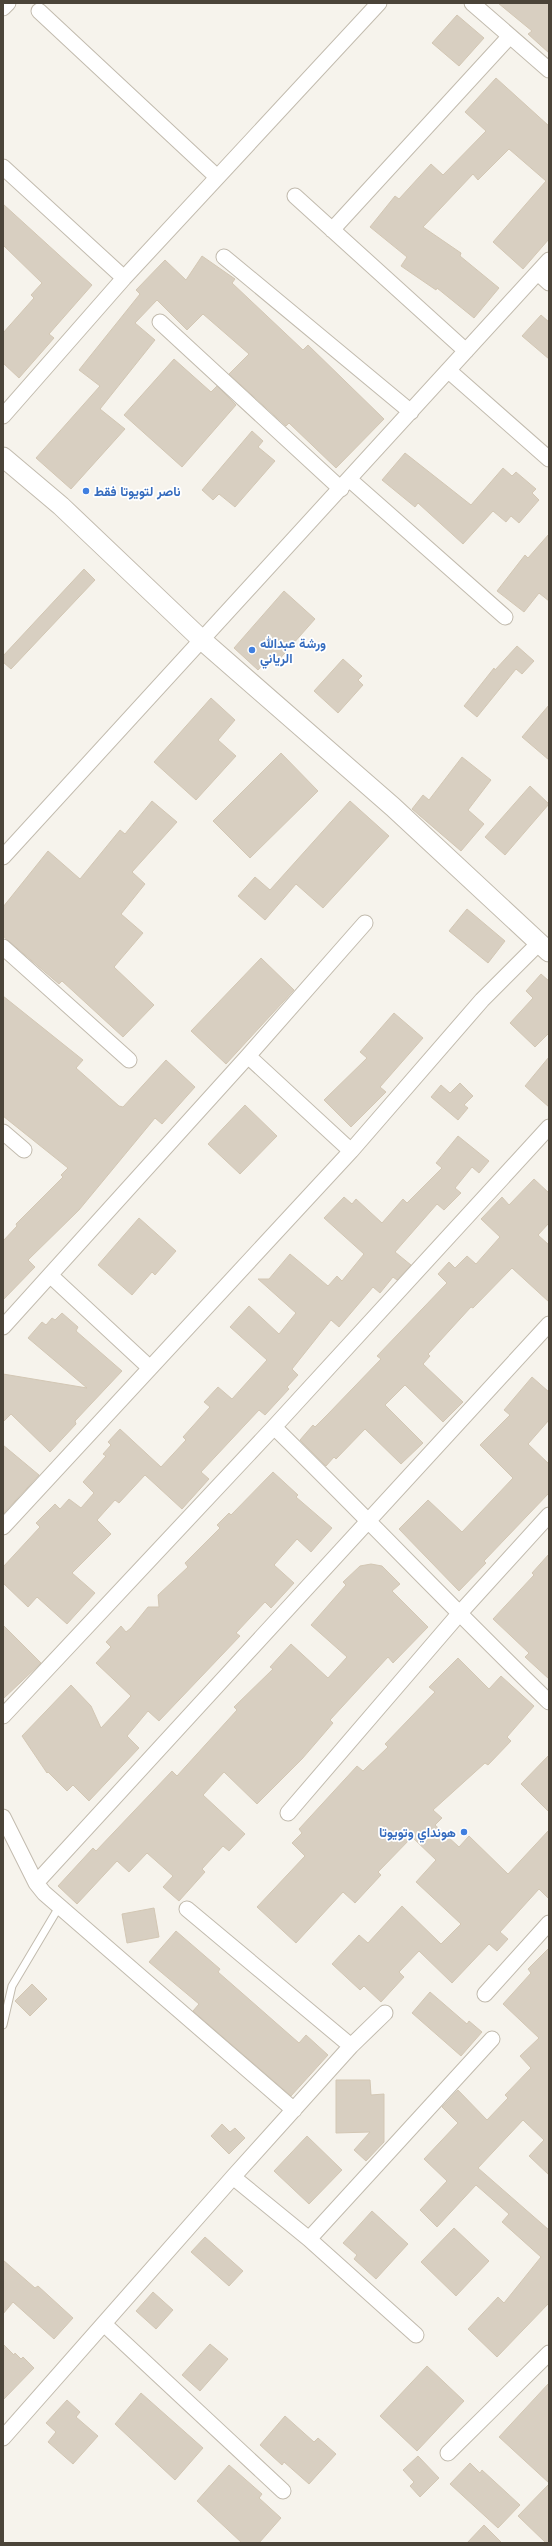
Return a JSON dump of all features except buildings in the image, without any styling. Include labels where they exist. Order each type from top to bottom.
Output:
[{"type":"street","points":[[3,8],[8,3]]},
{"type":"street","points":[[3,416],[124,278],[380,3]]},
{"type":"street","points":[[472,3],[549,70]]},
{"type":"street","points":[[39,11],[217,177]]},
{"type":"street","points":[[332,230],[510,36]]},
{"type":"street","points":[[3,167],[124,278]]},
{"type":"street","points":[[295,196],[466,351]]},
{"type":"street","points":[[224,257],[411,412]]},
{"type":"street","points":[[3,857],[203,641],[549,260]]},
{"type":"street","points":[[538,273],[549,283]]},
{"type":"street","points":[[160,322],[345,484],[506,617]]},
{"type":"street","points":[[449,370],[549,459]]},
{"type":"street","points":[[3,457],[61,506],[203,641],[393,807],[544,947],[482,1000],[351,1151],[3,1527]]},
{"type":"street","points":[[3,1327],[248,1056],[365,923]]},
{"type":"street","points":[[3,947],[129,1060]]},
{"type":"street","points":[[248,1056],[351,1151]]},
{"type":"street","points":[[3,1716],[274,1427],[549,1126]]},
{"type":"street","points":[[3,1132],[24,1150]]},
{"type":"street","points":[[50,1276],[150,1368]]},
{"type":"street","points":[[36,1883],[370,1521],[549,1324]]},
{"type":"street","points":[[274,1427],[370,1521],[459,1614],[549,1702]]},
{"type":"street","points":[[288,1813],[459,1614],[549,1515]]},
{"type":"street","points":[[3,1817],[36,1883],[59,1907],[294,2110]]},
{"type":"street","points":[[187,1909],[352,2046]]},
{"type":"street","points":[[485,1994],[549,1923]]},
{"type":"street","points":[[3,2438],[234,2176],[352,2046],[385,2013]]},
{"type":"street","points":[[309,2239],[492,2039]]},
{"type":"street","points":[[234,2176],[309,2239],[416,2335]]},
{"type":"street","points":[[104,2324],[283,2491]]},
{"type":"street","points":[[448,2453],[549,2353]]},
{"type":"lane","points":[[3,2025],[12,1986],[59,1907]]},
{"type":"place","name":"ناصر لتويوتا فقط","points":[[86,491]]},
{"type":"place","name":"ورشة عبدالله الرياني","points":[[252,650]]},
{"type":"place","name":"هونداي وتويوتا","points":[[464,1832]]}]
